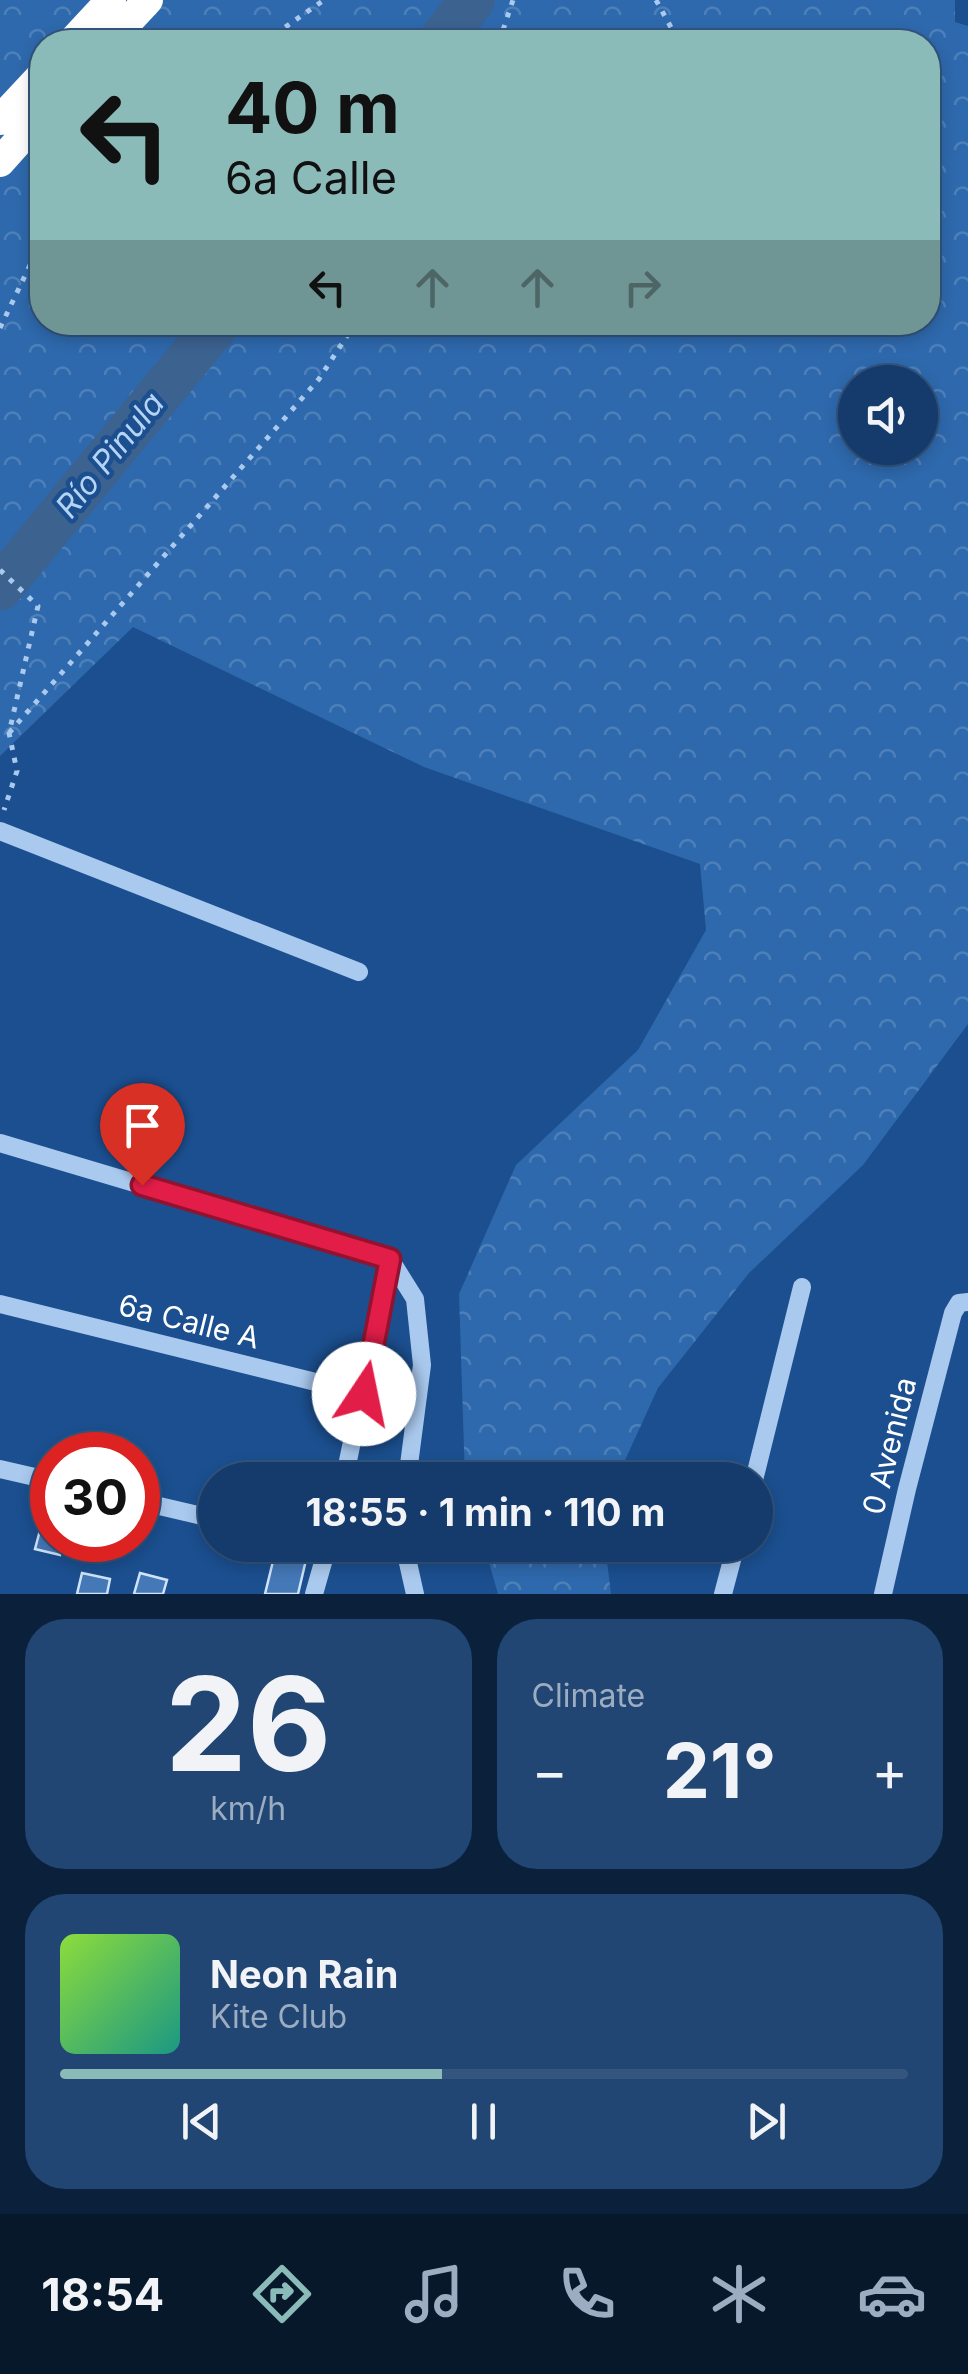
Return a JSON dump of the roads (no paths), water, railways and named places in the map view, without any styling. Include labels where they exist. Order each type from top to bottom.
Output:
[{"type":"highway","points":[[83,30],[112,0]]},
{"type":"highway","points":[[120,30],[148,0]]},
{"type":"highway","points":[[0,120],[30,87]]},
{"type":"highway","points":[[0,162],[30,128]]},
{"type":"street","points":[[0,831],[359,972]]},
{"type":"street","points":[[0,1143],[390,1259],[415,1299],[422,1365],[409,1462]]},
{"type":"street","points":[[348,1462],[390,1259]]},
{"type":"street","points":[[758,1462],[802,1287]]},
{"type":"street","name":"6a Calle A","points":[[0,1304],[364,1394]]},
{"type":"street","name":"0 Avenida","points":[[883,1594],[907,1489],[960,1307]]},
{"type":"street","points":[[0,1469],[30,1476]]},
{"type":"street","points":[[160,1506],[198,1515]]},
{"type":"street","points":[[314,1594],[323,1562]]},
{"type":"street","points":[[408,1562],[416,1594]]},
{"type":"street","points":[[724,1594],[732,1562]]},
{"type":"waterway","name":"Río Pinula","points":[[449,30],[472,0]]},
{"type":"waterway","name":"Río Pinula","points":[[0,588],[208,335]]}]
